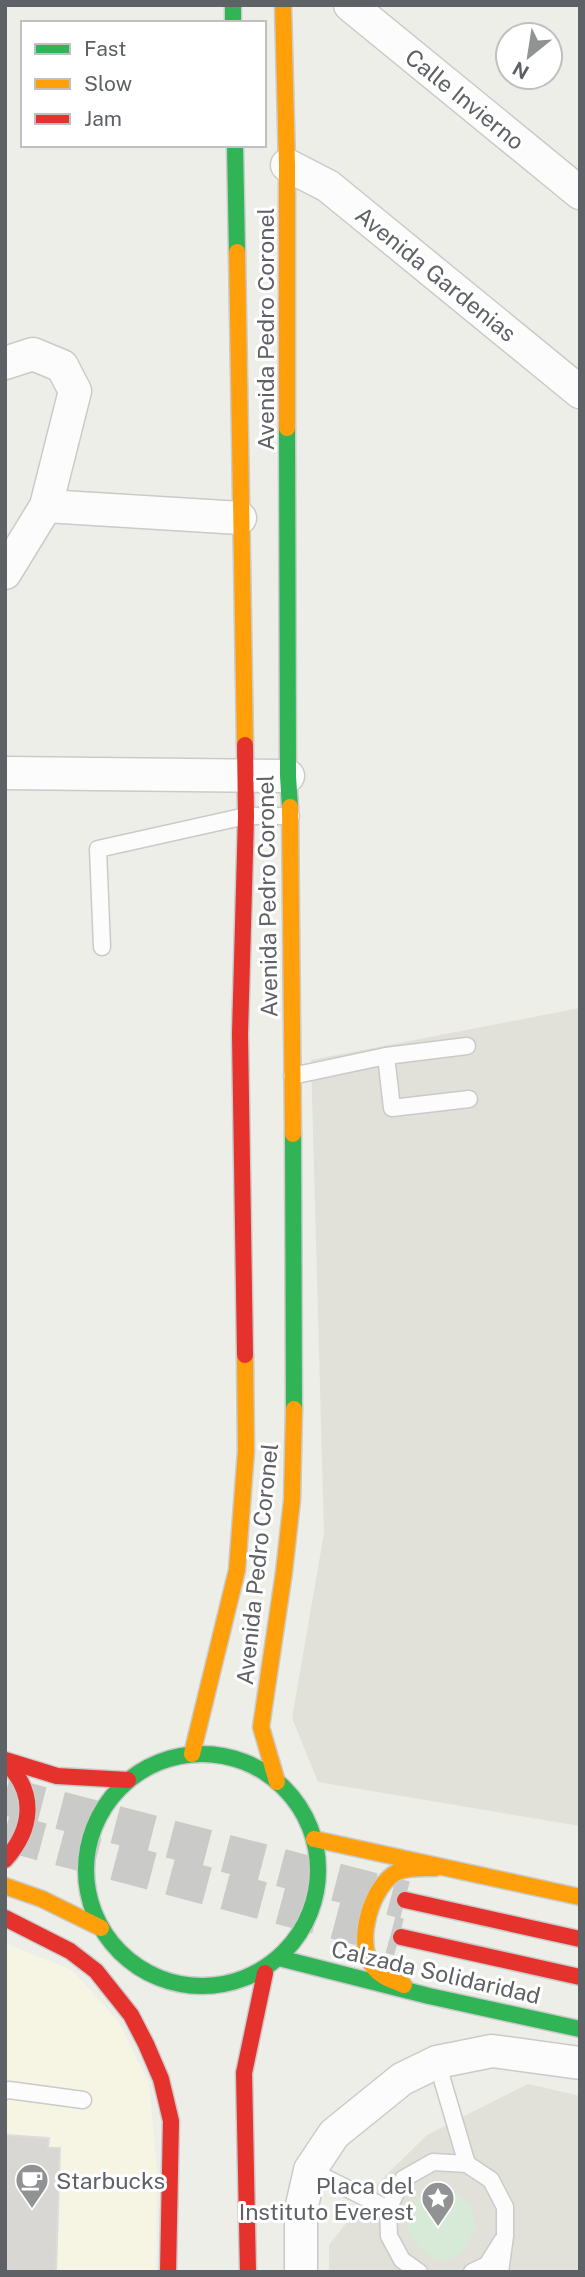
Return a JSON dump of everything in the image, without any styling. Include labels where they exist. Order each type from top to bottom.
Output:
[{"type":"main road","name":"Avenida Pedro Coronel","points":[[277,1782],[261,1727],[292,1500],[294,1420],[291,816],[288,776],[287,165],[283,5]]},
{"type":"main road","name":"Avenida Pedro Coronel","points":[[192,1754],[237,1570],[246,1451],[240,1034],[246,816],[235,147]]},
{"type":"main road","points":[[128,1959],[159,1977],[195,1985],[232,1984],[265,1973],[283,1959],[311,1911],[317,1887],[318,1863],[314,1839],[305,1816],[277,1782],[258,1768],[237,1759],[215,1754],[192,1754],[158,1762],[128,1780],[106,1803],[91,1833],[85,1865],[89,1898],[102,1928],[128,1959],[149,1994]]},
{"type":"main road","points":[[5,1761],[57,1776],[128,1780]]},
{"type":"main road","points":[[5,1761],[19,1776],[27,1795],[28,1811],[22,1840],[5,1860]]},
{"type":"main road","points":[[314,1839],[580,1897]]},
{"type":"main road","points":[[429,1996],[384,1977],[369,1961],[367,1923],[371,1906],[381,1888],[395,1873],[416,1867],[448,1868]]},
{"type":"main road","points":[[5,1886],[42,1899],[102,1928]]},
{"type":"main road","points":[[405,1900],[580,1939]]},
{"type":"main road","points":[[5,1918],[61,1946],[96,1970],[131,2015],[146,2044],[161,2079],[171,2121],[168,2272]]},
{"type":"main road","name":"Calzada Solidaridad","points":[[401,1937],[580,1977]]},
{"type":"main road","name":"Calzada Solidaridad","points":[[283,1959],[429,1996],[580,2029]]},
{"type":"main road","points":[[248,2272],[244,2073],[265,1973]]},
{"type":"street","name":"Calle Invierno","points":[[350,5],[580,194]]},
{"type":"street","name":"Avenida Gardenias","points":[[287,165],[328,186],[580,392]]},
{"type":"street","points":[[5,363],[33,354],[62,366],[75,391],[46,506],[5,573]]},
{"type":"street","points":[[46,506],[240,518]]},
{"type":"street","points":[[5,773],[288,776]]},
{"type":"street","points":[[301,2272],[301,2210],[310,2170],[334,2134],[402,2079],[437,2062],[492,2051],[580,2063]]},
{"type":"lane","points":[[102,947],[98,849],[246,816],[291,816]]},
{"type":"lane","points":[[292,1076],[386,1056],[467,1045]]},
{"type":"lane","points":[[386,1056],[392,1108],[469,1099]]},
{"type":"lane","points":[[437,2062],[467,2164]]},
{"type":"lane","points":[[5,2091],[83,2100]]},
{"type":"lane","points":[[419,2272],[398,2266],[389,2236],[388,2209],[403,2179],[433,2162],[467,2164],[491,2180],[505,2207],[505,2236],[500,2272]]},
{"type":"lane","points":[[310,2170],[388,2209]]},
{"type":"lane","points":[[472,2272],[487,2265],[505,2236]]},
{"type":"shaded area","points":[[580,1008],[580,1826],[318,1782],[292,1718],[324,1533],[311,1060]]},
{"type":"shaded area","points":[[5,1943],[72,1970],[118,2021],[149,2083],[157,2170],[156,2272],[5,2272]]},
{"type":"shaded area","points":[[528,2084],[580,2096],[580,2272],[329,2272],[329,2245],[377,2184],[427,2135]]},
{"type":"shaded area","points":[[439,2190],[454,2193],[469,2203],[476,2227],[463,2252],[444,2260],[431,2257],[414,2242],[407,2224],[412,2206],[428,2193]]},
{"type":"building","name":"Starbucks","points":[[5,2135],[49,2138],[48,2148],[60,2148],[56,2272],[5,2272]]},
{"type":"tunnel","points":[[5,1796],[405,1900]]},
{"type":"tunnel","points":[[5,1832],[399,1937]]},
{"type":"traffic: fast","points":[[233,5],[233,21]]},
{"type":"traffic: fast","points":[[235,147],[237,252]]},
{"type":"traffic: fast","points":[[287,428],[290,807]]},
{"type":"traffic: fast","points":[[293,1134],[294,1409]]},
{"type":"traffic: fast","points":[[202,1754],[225,1756],[257,1768],[276,1780],[292,1796],[313,1836],[318,1870],[316,1893],[304,1925],[292,1944],[276,1960],[236,1981],[202,1986],[179,1984],[147,1972],[128,1960],[112,1944],[91,1904],[86,1870],[88,1847],[100,1815],[112,1796],[128,1780],[168,1759],[202,1754]]},
{"type":"traffic: fast","points":[[283,1959],[429,1996],[580,2029]]},
{"type":"traffic: slow","points":[[283,5],[287,165],[287,428]]},
{"type":"traffic: slow","points":[[237,252],[245,745]]},
{"type":"traffic: slow","points":[[290,807],[293,1134]]},
{"type":"traffic: slow","points":[[192,1754],[237,1570],[246,1451],[245,1355]]},
{"type":"traffic: slow","points":[[277,1782],[261,1727],[292,1500],[294,1409]]},
{"type":"traffic: slow","points":[[314,1839],[580,1897]]},
{"type":"traffic: slow","points":[[404,1985],[382,1975],[367,1955],[365,1942],[369,1914],[380,1889],[397,1872],[435,1868]]},
{"type":"traffic: slow","points":[[5,1886],[42,1899],[101,1928]]},
{"type":"traffic: jam","points":[[245,745],[246,816],[240,1034],[245,1355]]},
{"type":"traffic: jam","points":[[5,1760],[57,1776],[128,1780]]},
{"type":"traffic: jam","points":[[5,1762],[22,1786],[28,1811],[21,1836],[5,1860]]},
{"type":"traffic: jam","points":[[405,1900],[580,1939]]},
{"type":"traffic: jam","points":[[5,1918],[70,1951],[96,1971],[131,2015],[146,2044],[161,2079],[171,2121],[168,2272]]},
{"type":"traffic: jam","points":[[401,1937],[580,1977]]},
{"type":"traffic: jam","points":[[248,2272],[244,2073],[265,1973]]},
{"type":"place","name":"Starbucks","points":[[32,2210]]},
{"type":"place","name":"Placa del Instituto Everest","points":[[438,2228]]}]
